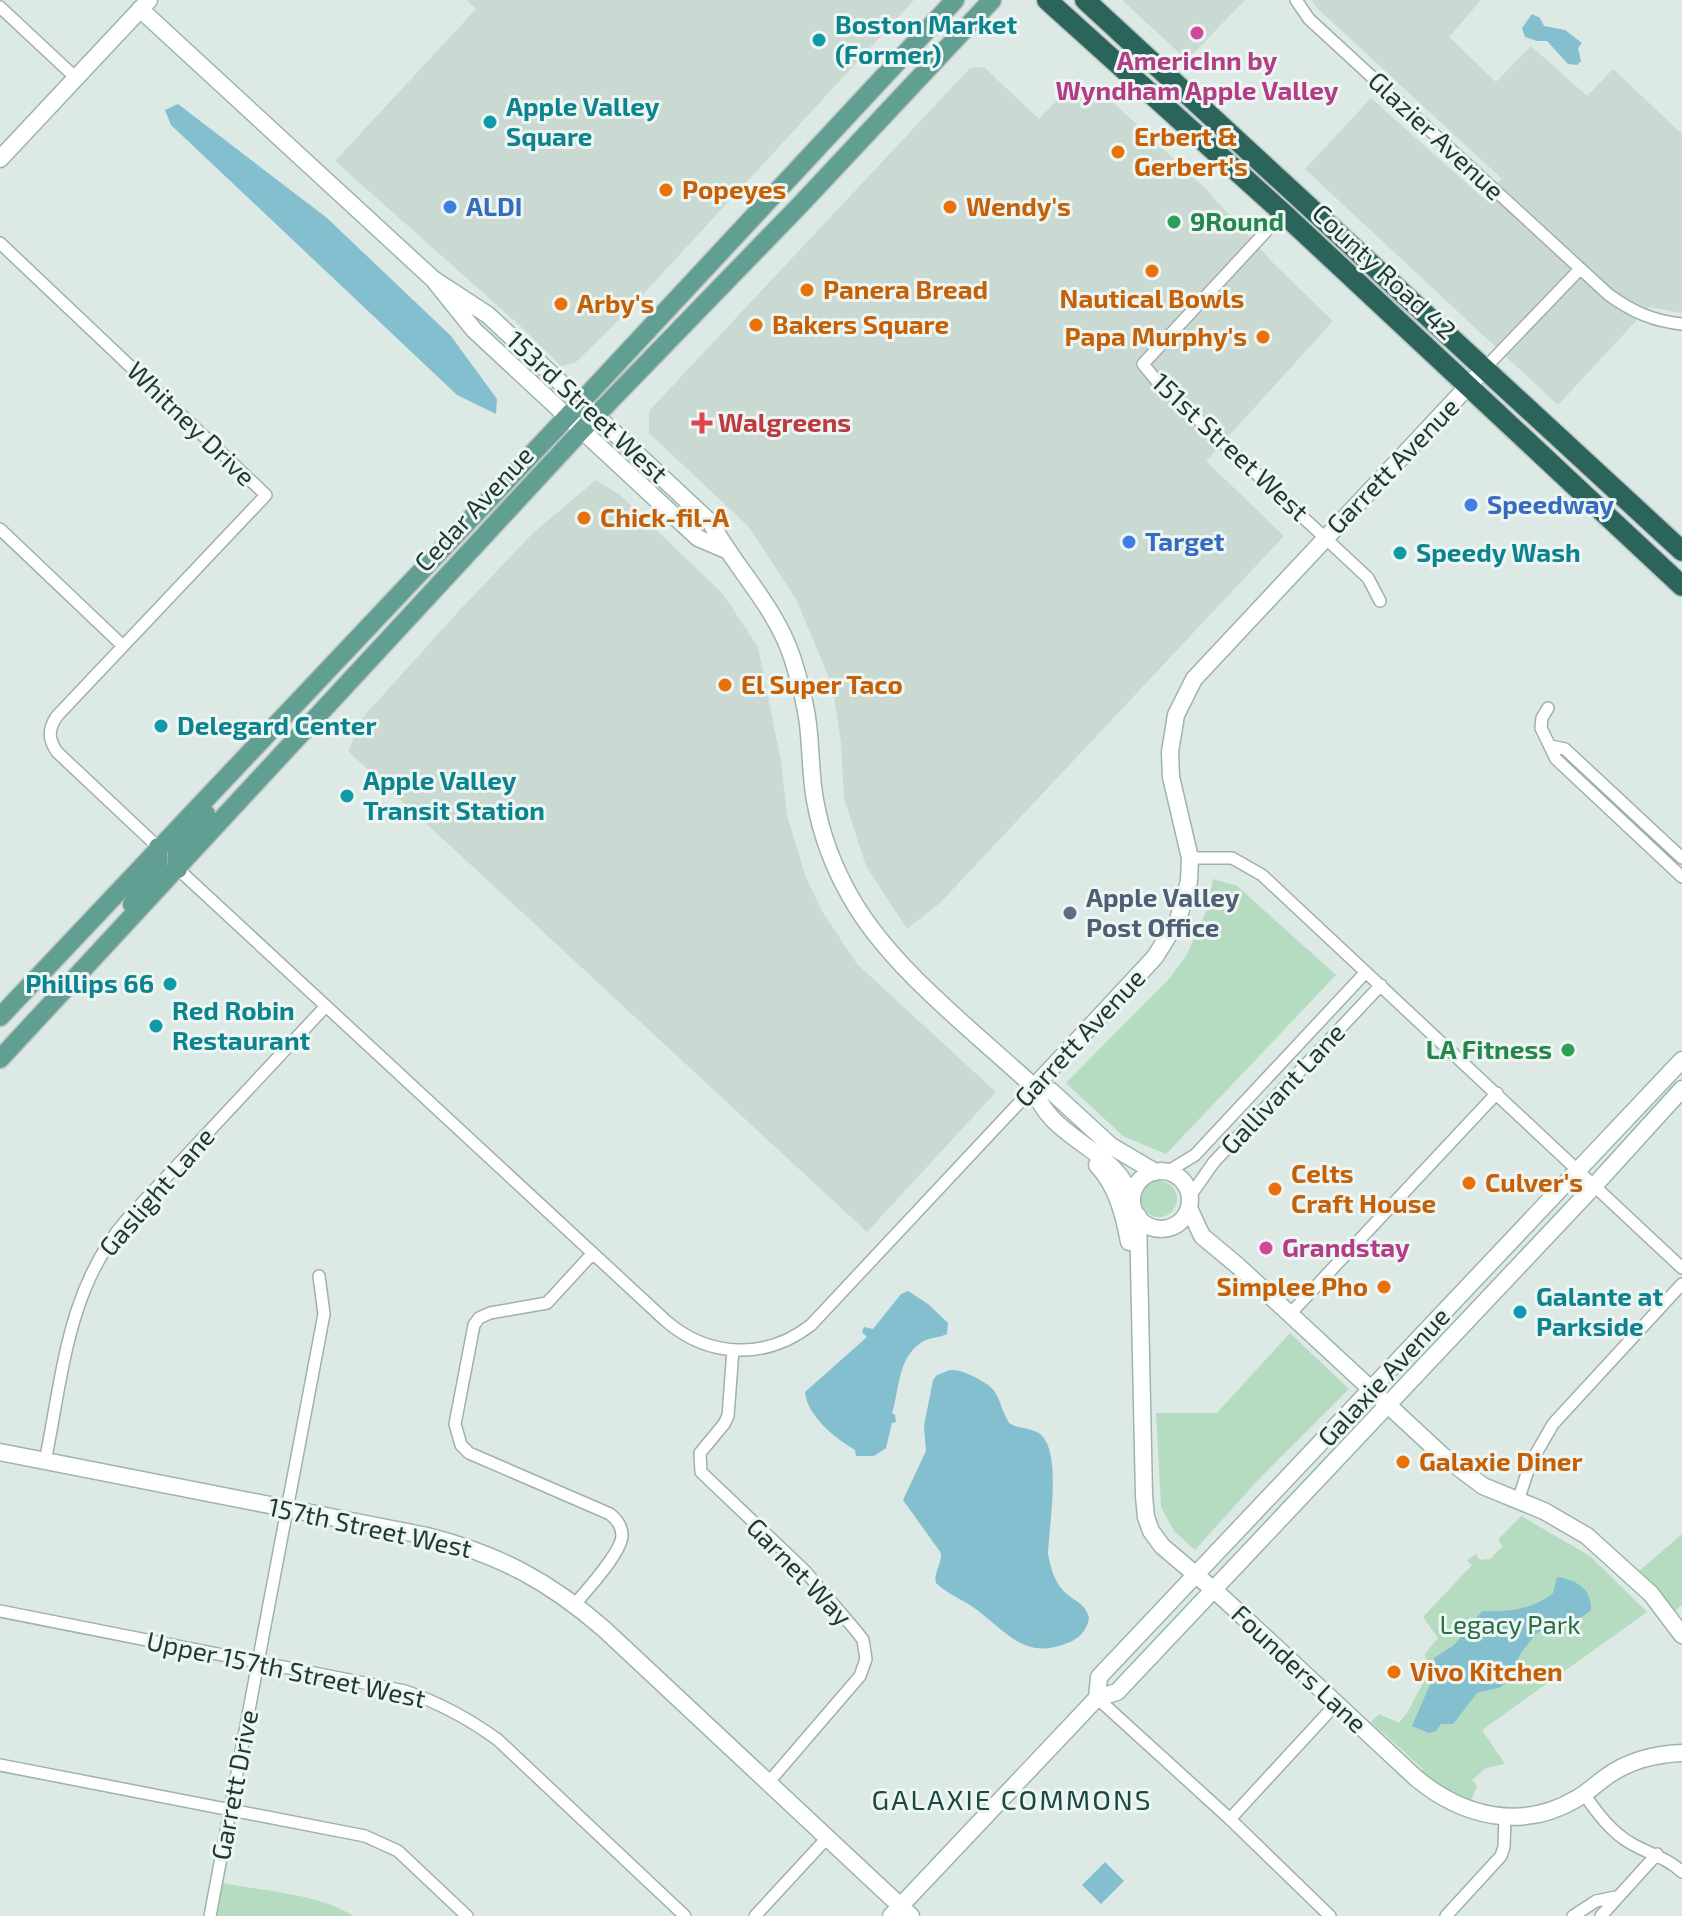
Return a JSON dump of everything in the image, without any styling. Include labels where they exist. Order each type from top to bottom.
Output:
[{"type":"highway","name":"County Road 42","points":[[1047,0],[1283,213],[1682,586]]},
{"type":"highway","name":"County Road 42","points":[[1085,0],[1682,551]]},
{"type":"main road","name":"Cedar Avenue","points":[[0,1017],[581,402],[955,0]]},
{"type":"main road","name":"Cedar Avenue","points":[[0,1059],[582,430],[801,204],[992,0]]},
{"type":"main road","points":[[178,869],[174,860],[177,851],[205,815],[253,765],[258,743]]},
{"type":"main road","points":[[96,956],[158,866],[158,847]]},
{"type":"street","name":"Glazier Avenue","points":[[1296,0],[1309,19],[1580,269]]},
{"type":"street","name":"153rd Street West","points":[[145,5],[433,279],[474,330],[698,538],[726,550]]},
{"type":"street","points":[[0,159],[145,5]]},
{"type":"street","points":[[0,7],[76,78]]},
{"type":"street","name":"151st Street West","points":[[1283,213],[1143,364],[1156,380],[1368,578],[1380,601]]},
{"type":"street","name":"Whitney Drive","points":[[0,243],[266,495],[52,723],[50,738],[61,757],[158,847]]},
{"type":"street","name":"Garrett Avenue","points":[[178,869],[678,1331],[706,1345],[733,1350],[758,1350],[777,1345],[811,1325],[1161,950],[1178,920],[1185,899],[1190,858],[1170,765],[1172,729],[1181,703],[1201,670],[1580,269]]},
{"type":"street","points":[[1580,269],[1633,311],[1659,322],[1682,324]]},
{"type":"street","name":"153rd Street West","points":[[433,279],[488,315],[711,523],[726,550],[773,614],[791,653],[806,710],[811,773],[820,825],[851,898],[880,939],[1034,1087],[1051,1091],[1111,1146],[1161,1172]]},
{"type":"street","points":[[0,529],[123,646]]},
{"type":"street","points":[[1548,708],[1541,728],[1556,759],[1682,877]]},
{"type":"street","points":[[1551,746],[1565,749],[1682,858]]},
{"type":"street","points":[[1190,858],[1225,857],[1250,866],[1682,1268]]},
{"type":"street","name":"Gallivant Lane","points":[[1161,1172],[1195,1155],[1366,972]]},
{"type":"street","name":"Gallivant Lane","points":[[1189,1202],[1214,1162],[1381,985]]},
{"type":"street","name":"Gaslight Lane","points":[[45,1462],[76,1310],[88,1277],[104,1249],[129,1217],[326,1006]]},
{"type":"street","name":"Galaxie Avenue","points":[[1097,1698],[1099,1677],[1682,1060]]},
{"type":"street","name":"153rd Street West","points":[[1034,1087],[1039,1104],[1082,1145],[1119,1173],[1129,1187],[1135,1209]]},
{"type":"street","name":"Galaxie Avenue","points":[[901,1913],[1097,1698],[1117,1692],[1682,1089]]},
{"type":"street","points":[[1290,1314],[1497,1093]]},
{"type":"street","name":"Founders Lane","points":[[1082,1145],[1107,1175],[1116,1192],[1138,1283]]},
{"type":"street","points":[[1189,1202],[1185,1216],[1170,1227],[1152,1227],[1135,1209],[1136,1186],[1141,1179],[1161,1172],[1182,1180],[1202,1236],[1470,1477],[1501,1495],[1544,1511],[1587,1536],[1651,1594],[1682,1635]]},
{"type":"street","name":"Founders Lane","points":[[1135,1209],[1146,1517],[1162,1546],[1437,1795],[1473,1812],[1505,1817],[1529,1816],[1553,1810],[1584,1794],[1609,1774],[1634,1762],[1682,1753]]},
{"type":"street","points":[[575,1604],[619,1547],[622,1532],[618,1522],[610,1514],[469,1453],[461,1445],[455,1424],[471,1332],[479,1318],[490,1313],[547,1303],[593,1253]]},
{"type":"street","name":"Garrett Drive","points":[[210,1916],[324,1314],[319,1276]]},
{"type":"street","points":[[1518,1501],[1530,1464],[1553,1424],[1682,1284]]},
{"type":"street","name":"Garnet Way","points":[[733,1350],[728,1416],[700,1453],[701,1472],[805,1571],[863,1640],[866,1659],[860,1676],[768,1783]]},
{"type":"street","name":"157th Street West","points":[[0,1452],[427,1536],[477,1551],[524,1571],[575,1604],[827,1838],[901,1913]]},
{"type":"street","name":"Upper 157th Street West","points":[[0,1611],[405,1691],[437,1702],[468,1717],[498,1740],[685,1916]]},
{"type":"street","points":[[1097,1698],[1230,1819],[1330,1916]]},
{"type":"street","points":[[1230,1819],[1336,1704]]},
{"type":"street","points":[[0,1765],[365,1836],[398,1851],[467,1916]]},
{"type":"street","points":[[1584,1794],[1613,1830],[1628,1842],[1657,1854],[1682,1872]]},
{"type":"street","points":[[1446,1916],[1501,1856],[1505,1817]]},
{"type":"street","points":[[755,1916],[827,1838]]},
{"type":"street","points":[[1601,1916],[1657,1854]]},
{"type":"street","points":[[1573,1916],[1596,1901],[1616,1897]]},
{"type":"shaded area","points":[[467,0],[914,0],[625,314],[575,363],[561,366],[335,161],[476,9]]},
{"type":"shaded area","points":[[1122,0],[1245,0],[1187,60]]},
{"type":"shaded area","points":[[1312,0],[1481,0],[1449,37],[1496,82],[1531,46],[1587,96],[1613,69],[1682,134],[1682,313],[1649,307],[1558,405],[1305,169],[1371,98],[1483,198],[1502,179]]},
{"type":"shaded area","points":[[984,67],[1039,119],[1069,88],[1102,92],[1205,188],[1274,264],[1333,321],[1206,461],[1284,536],[940,903],[907,929],[866,866],[844,798],[841,742],[832,685],[796,599],[749,527],[649,433],[649,411],[970,68]]},
{"type":"shaded area","points":[[596,480],[620,495],[723,594],[758,647],[781,761],[787,815],[805,875],[822,911],[857,964],[996,1092],[867,1232],[348,751],[364,716],[458,612],[533,533]]},
{"type":"green space","points":[[1213,879],[1237,886],[1336,975],[1166,1154],[1123,1136],[1066,1083],[1169,979],[1186,956],[1207,910]]},
{"type":"green space","points":[[1159,1181],[1172,1186],[1177,1199],[1172,1212],[1159,1217],[1146,1212],[1141,1199],[1146,1186]]},
{"type":"green space","points":[[1290,1333],[1349,1389],[1258,1480],[1195,1550],[1174,1531],[1161,1507],[1156,1413],[1217,1413]]},
{"type":"green space","name":"Legacy Park","points":[[1521,1516],[1590,1556],[1647,1612],[1482,1730],[1505,1764],[1486,1768],[1472,1780],[1477,1786],[1470,1803],[1454,1797],[1421,1772],[1423,1769],[1371,1722],[1379,1714],[1399,1723],[1407,1713],[1429,1672],[1425,1654],[1438,1638],[1423,1617],[1472,1565],[1467,1560],[1476,1554],[1480,1560],[1490,1559],[1503,1546],[1498,1540]]},
{"type":"green space","points":[[1682,1534],[1682,1605],[1674,1612],[1638,1572]]},
{"type":"green space","points":[[223,1883],[308,1898],[353,1916],[217,1916]]},
{"type":"water","points":[[1532,14],[1540,18],[1544,26],[1565,30],[1582,43],[1578,48],[1581,61],[1577,65],[1568,64],[1547,41],[1525,37],[1522,28]]},
{"type":"water","points":[[178,104],[327,218],[451,336],[497,399],[496,414],[457,395],[171,125],[165,110]]},
{"type":"water","points":[[908,1291],[948,1323],[947,1334],[922,1342],[908,1356],[892,1413],[896,1422],[892,1423],[886,1448],[874,1456],[856,1456],[855,1450],[839,1440],[817,1418],[805,1392],[867,1337],[862,1332],[864,1327],[873,1329],[901,1294]]},
{"type":"water","points":[[950,1370],[966,1373],[990,1387],[1009,1423],[1040,1434],[1048,1447],[1053,1476],[1049,1560],[1060,1586],[1083,1607],[1089,1618],[1084,1631],[1070,1642],[1050,1648],[1026,1645],[936,1583],[941,1553],[903,1500],[926,1451],[924,1426],[933,1380]]},
{"type":"water","points":[[1557,1577],[1582,1586],[1589,1596],[1591,1610],[1582,1617],[1551,1625],[1536,1634],[1520,1654],[1512,1676],[1501,1687],[1477,1693],[1453,1724],[1441,1724],[1436,1731],[1429,1733],[1412,1726],[1432,1680],[1434,1658],[1454,1645],[1482,1611],[1510,1610],[1537,1603],[1553,1593]]},
{"type":"water","points":[[1105,1862],[1124,1881],[1101,1904],[1082,1885]]},
{"type":"place","name":"AmericInn by Wyndham Apple Valley","points":[[1197,33]]},
{"type":"place","name":"Boston Market (Former)","points":[[819,40]]},
{"type":"place","name":"Apple Valley Square","points":[[490,122]]},
{"type":"place","name":"Erbert & Gerbert's","points":[[1118,152]]},
{"type":"place","name":"Popeyes","points":[[666,190]]},
{"type":"place","name":"ALDI","points":[[450,207]]},
{"type":"place","name":"Wendy's","points":[[950,207]]},
{"type":"place","name":"9Round","points":[[1174,222]]},
{"type":"place","name":"Nautical Bowls","points":[[1152,271]]},
{"type":"place","name":"Panera Bread","points":[[807,290]]},
{"type":"place","name":"Arby's","points":[[561,304]]},
{"type":"place","name":"Bakers Square","points":[[756,325]]},
{"type":"place","name":"Papa Murphy's","points":[[1263,337]]},
{"type":"place","name":"Walgreens","points":[[702,423]]},
{"type":"place","name":"Speedway","points":[[1471,505]]},
{"type":"place","name":"Chick-fil-A","points":[[584,518]]},
{"type":"place","name":"Target","points":[[1129,542]]},
{"type":"place","name":"Speedy Wash","points":[[1400,553]]},
{"type":"place","name":"El Super Taco","points":[[725,685]]},
{"type":"place","name":"Delegard Center","points":[[161,726]]},
{"type":"place","name":"Apple Valley Transit Station","points":[[347,796]]},
{"type":"place","name":"Apple Valley Post Office","points":[[1070,913]]},
{"type":"place","name":"Phillips 66","points":[[170,984]]},
{"type":"place","name":"Red Robin Restaurant","points":[[156,1026]]},
{"type":"place","name":"LA Fitness","points":[[1568,1050]]},
{"type":"place","name":"Culver's","points":[[1469,1183]]},
{"type":"place","name":"Celts Craft House","points":[[1275,1189]]},
{"type":"place","name":"Grandstay","points":[[1266,1248]]},
{"type":"place","name":"Simplee Pho","points":[[1384,1287]]},
{"type":"place","name":"Galante at Parkside","points":[[1520,1312]]},
{"type":"place","name":"Galaxie Diner","points":[[1403,1462]]},
{"type":"place","name":"Vivo Kitchen","points":[[1394,1672]]},
{"type":"district","name":"GALAXIE COMMONS","points":[[1012,1800]]}]
